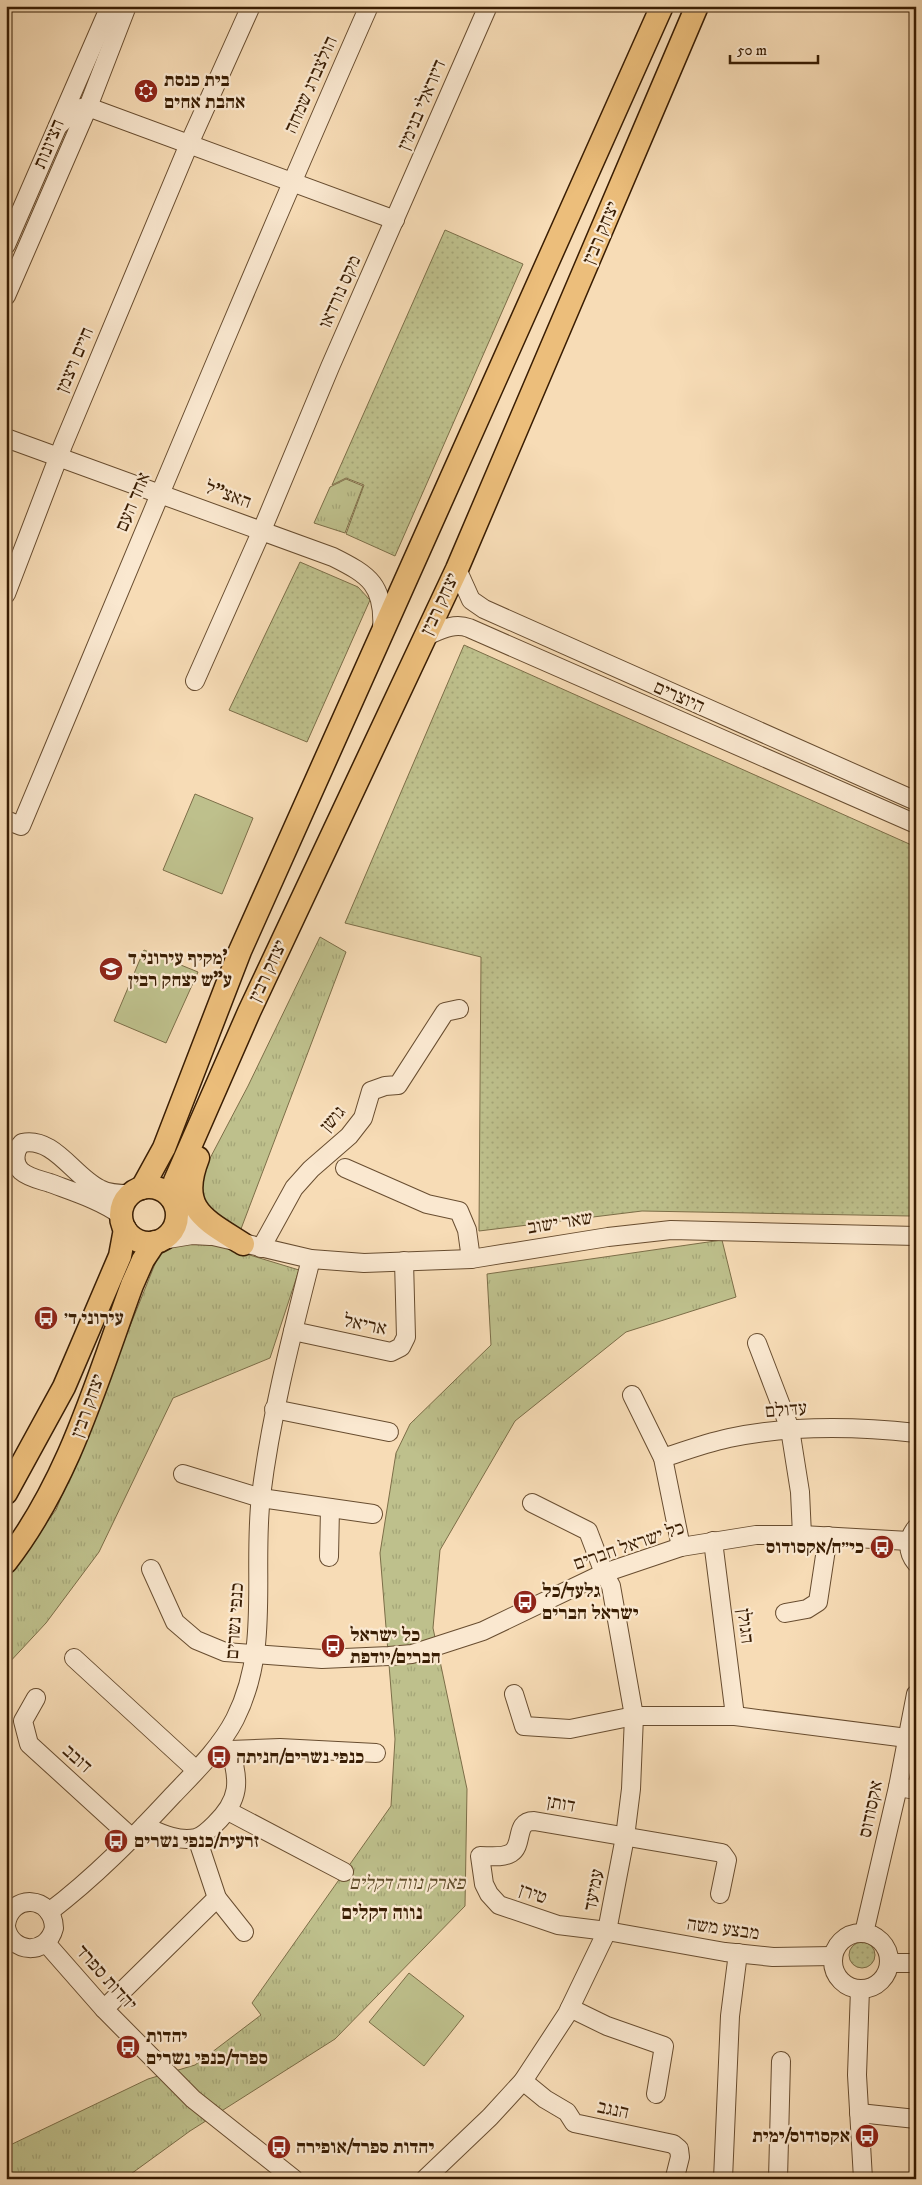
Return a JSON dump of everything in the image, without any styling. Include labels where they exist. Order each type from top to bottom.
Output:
[{"type":"main road","name":"יצחק רבין","points":[[136,1191],[164,1148],[240,951],[662,6]]},
{"type":"main road","name":"יצחק רבין","points":[[173,1202],[175,1181],[249,1012],[457,569],[697,6]]},
{"type":"main road","points":[[221,1078],[214,1118],[193,1172],[190,1193],[201,1215],[252,1246]]},
{"type":"main road","points":[[161,1189],[173,1202],[176,1222],[168,1235],[158,1241],[135,1239],[123,1222],[124,1204],[136,1191],[161,1189]]},
{"type":"main road","name":"יצחק רבין","points":[[6,1493],[64,1387],[120,1256],[123,1222]]},
{"type":"main road","name":"יצחק רבין","points":[[6,1562],[32,1527],[70,1452],[132,1285],[143,1260],[158,1241]]},
{"type":"street","name":"הציונות","points":[[6,245],[104,24],[110,6]]},
{"type":"street","name":"הציונות","points":[[6,296],[88,107],[127,6]]},
{"type":"street","name":"חיים ויצמן","points":[[6,594],[58,456],[189,144],[251,6]]},
{"type":"street","name":"הולצברג שמחה","points":[[292,181],[369,6]]},
{"type":"street","name":"דיזראלי בנימין","points":[[395,220],[488,6]]},
{"type":"street","points":[[88,107],[87,84],[104,24]]},
{"type":"street","points":[[58,126],[76,109],[88,107],[395,220]]},
{"type":"street","name":"אחד העם","points":[[6,820],[21,826],[159,493],[292,181]]},
{"type":"street","name":"מקס נורדאו","points":[[195,680],[262,530],[395,220]]},
{"type":"street","name":"האצ\"ל","points":[[6,438],[262,530],[333,557],[357,569],[371,580],[381,602],[382,619],[379,641]]},
{"type":"street","name":"היוצרים","points":[[457,569],[471,600],[484,609],[916,801]]},
{"type":"street","name":"היוצרים","points":[[424,637],[450,626],[462,625],[916,824]]},
{"type":"street","name":"גושן","points":[[252,1246],[270,1230],[294,1188],[311,1169],[349,1136],[363,1118],[371,1091],[385,1086],[398,1085],[445,1012],[459,1009]]},
{"type":"street","points":[[123,1222],[91,1198],[28,1176],[18,1167],[15,1156],[18,1146],[28,1142],[36,1143],[52,1150],[100,1189],[113,1193],[136,1191]]},
{"type":"street","points":[[40,1180],[48,1168],[61,1158]]},
{"type":"street","points":[[345,1168],[427,1204],[459,1211],[467,1230],[472,1259]]},
{"type":"street","name":"שאר ישוב","points":[[173,1202],[190,1222],[213,1236]]},
{"type":"street","name":"שאר ישוב","points":[[158,1241],[192,1235],[213,1236],[311,1259],[364,1263],[472,1259],[608,1237],[671,1230],[916,1236]]},
{"type":"street","name":"כנפי נשרים","points":[[50,1912],[84,1885],[138,1832],[196,1770],[225,1747],[245,1696],[256,1655],[261,1498],[274,1409],[311,1259]]},
{"type":"street","name":"אריאל","points":[[293,1331],[390,1352],[402,1347],[406,1337],[404,1261]]},
{"type":"street","points":[[757,1343],[790,1429],[800,1492],[802,1535]]},
{"type":"street","points":[[632,1395],[662,1458],[681,1547]]},
{"type":"street","points":[[274,1409],[389,1432]]},
{"type":"street","name":"עדולם","points":[[662,1458],[728,1438],[790,1429],[861,1429],[916,1433]]},
{"type":"street","points":[[183,1474],[261,1498],[373,1514]]},
{"type":"street","name":"עמיעד","points":[[425,2179],[490,2117],[523,2081],[570,2008],[607,1931],[625,1837],[634,1716],[611,1586],[588,1531],[532,1503]]},
{"type":"street","points":[[329,1558],[330,1508]]},
{"type":"street","points":[[912,1534],[911,1555],[916,1563]]},
{"type":"street","name":"כל ישראל חברים","points":[[151,1569],[175,1622],[196,1640],[225,1652],[322,1659],[389,1656],[412,1654],[483,1631],[604,1573],[681,1547],[756,1535],[912,1534]]},
{"type":"street","points":[[786,1613],[807,1609],[818,1602],[828,1536]]},
{"type":"street","name":"הגולן","points":[[713,1541],[735,1716]]},
{"type":"street","points":[[74,1658],[196,1770]]},
{"type":"street","points":[[514,1694],[524,1726],[570,1729],[634,1716],[735,1716],[907,1738]]},
{"type":"street","name":"אקסודוס","points":[[864,1933],[898,1787],[916,1694]]},
{"type":"street","name":"דובב","points":[[36,1698],[23,1721],[29,1744],[138,1832]]},
{"type":"street","points":[[138,1832],[171,1837],[197,1838],[210,1830],[228,1811],[236,1792],[237,1774],[225,1747],[376,1753]]},
{"type":"street","points":[[898,1787],[916,1790]]},
{"type":"street","points":[[228,1811],[344,1872]]},
{"type":"street","name":"דותן","points":[[480,1856],[510,1854],[515,1850],[521,1828],[528,1821],[625,1837]]},
{"type":"street","points":[[625,1837],[722,1853],[727,1860],[720,1894]]},
{"type":"street","points":[[197,1838],[217,1898],[244,1932]]},
{"type":"street","name":"טירן","points":[[480,1856],[484,1884],[498,1905],[558,1925],[607,1931]]},
{"type":"street","points":[[104,2009],[217,1898]]},
{"type":"street","points":[[33,1902],[50,1912],[54,1928],[46,1943],[34,1949],[28,1949],[16,1944],[7,1933],[11,1903],[33,1902]]},
{"type":"street","name":"מבצע משה","points":[[607,1931],[773,1957],[833,1956]]},
{"type":"street","points":[[864,1933],[880,1940],[885,1946],[889,1963],[888,1970],[880,1982],[874,1986],[860,1989],[852,1988],[839,1979],[835,1972],[833,1956],[841,1941],[848,1936],[864,1933]]},
{"type":"street","name":"יהדות ספרד","points":[[46,1943],[104,2009],[193,2098],[294,2179]]},
{"type":"street","points":[[723,2179],[730,2016],[738,1953]]},
{"type":"street","points":[[889,1963],[916,1963]]},
{"type":"street","points":[[860,1989],[857,2067],[862,2179]]},
{"type":"street","points":[[570,2008],[607,2026],[664,2046],[656,2094]]},
{"type":"street","points":[[778,2179],[781,2061]]},
{"type":"street","name":"הנגב","points":[[523,2081],[545,2100],[567,2112],[574,2123],[673,2144],[679,2149],[680,2157],[675,2177]]},
{"type":"street","points":[[859,2114],[916,2119]]},
{"type":"street","name":"עמיעד","points":[[416,2179],[442,2162]]},
{"type":"green space","points":[[445,230],[523,264],[395,556],[346,534],[364,485],[346,478],[332,485]]},
{"type":"green space","points":[[346,479],[363,486],[345,533],[314,523],[330,487]]},
{"type":"green space","points":[[300,562],[358,587],[370,600],[307,742],[229,710]]},
{"type":"green space","points":[[464,645],[916,847],[916,1190],[910,1216],[642,1211],[479,1231],[481,957],[345,923]]},
{"type":"green space","points":[[195,794],[253,818],[222,894],[163,870]]},
{"type":"green space","points":[[320,937],[346,952],[233,1250],[299,1270],[270,1358],[173,1398],[99,1552],[46,1623],[6,1666],[6,1575],[56,1510],[157,1259],[248,1086]]},
{"type":"green space","points":[[144,950],[198,972],[166,1043],[114,1021]]},
{"type":"green space","name":"פארק נווה דקלים","points":[[722,1240],[736,1297],[626,1332],[515,1421],[440,1550],[433,1628],[467,1789],[465,1906],[335,2039],[190,2131],[124,2179],[6,2179],[6,2147],[148,2079],[195,2065],[261,2015],[252,2003],[391,1806],[395,1739],[380,1553],[396,1453],[410,1424],[491,1345],[487,1274]]},
{"type":"green space","points":[[862,1942],[871,1946],[875,1955],[871,1964],[862,1968],[853,1964],[849,1955],[853,1946]]},
{"type":"green space","points":[[409,1973],[464,2016],[424,2066],[369,2022]]},
{"type":"place","name":"בית כנסת אהבת אחים","points":[[146,91]]},
{"type":"place","name":"מקיף עירוני ד' ע\"ש יצחק רבין","points":[[111,969]]},
{"type":"place","name":"עירוני ד׳","points":[[46,1318]]},
{"type":"place","name":"כי״ח/אקסודוס","points":[[882,1547]]},
{"type":"place","name":"גלעד/כל ישראל חברים","points":[[525,1602]]},
{"type":"place","name":"כל ישראל חברים/יודפת","points":[[333,1646]]},
{"type":"place","name":"כנפי נשרים/חניתה","points":[[219,1757]]},
{"type":"place","name":"זרעית/כנפי נשרים","points":[[116,1841]]},
{"type":"place","name":"יהדות ספרד/כנפי נשרים","points":[[128,2047]]},
{"type":"place","name":"אקסודוס/ימית","points":[[867,2136]]},
{"type":"place","name":"יהדות ספרד/אופירה","points":[[279,2147]]},
{"type":"district","name":"נווה דקלים","points":[[382,1913]]}]
